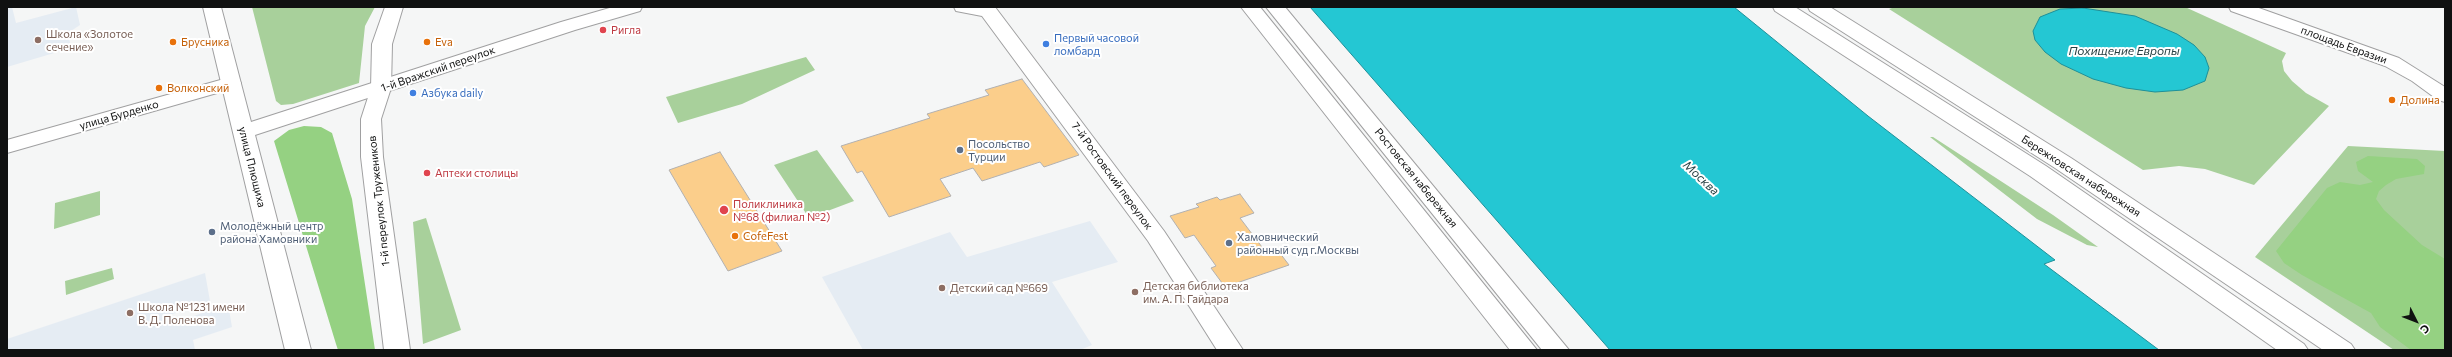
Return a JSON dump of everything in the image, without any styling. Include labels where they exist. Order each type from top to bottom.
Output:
[{"type":"street","name":"улица Плющиха","points":[[212,7],[298,350]]},
{"type":"street","name":"1-й переулок Тружеников","points":[[394,7],[382,44],[381,88],[371,119],[372,157],[397,350]]},
{"type":"street","name":"1-й Вражский переулок","points":[[243,132],[568,26],[633,7]]},
{"type":"street","points":[[963,7],[979,11],[986,8]]},
{"type":"street","name":"Ростовская набережная","points":[[1250,7],[1524,350]]},
{"type":"street","name":"Ростовская набережная","points":[[1275,7],[1556,350]]},
{"type":"street","name":"Бережковская набережная","points":[[1782,7],[2038,171],[2295,350]]},
{"type":"street","name":"Бережковская набережная","points":[[1817,7],[2063,163],[2342,350]]},
{"type":"street","name":"площадь Евразии","points":[[2238,7],[2392,62],[2419,77],[2445,96]]},
{"type":"street","name":"7-й Ростовский переулок","points":[[986,8],[1156,236],[1230,350]]},
{"type":"street","points":[[2285,23],[2400,60],[2445,82]]},
{"type":"street","name":"улица Бурденко","points":[[7,147],[231,83]]},
{"type":"shaded area","name":"Школа «Золотое сечение»","points":[[7,7],[12,7],[16,23],[76,7],[80,25],[68,33],[71,48],[7,67]]},
{"type":"shaded area","name":"Детский сад №669","points":[[1090,221],[1118,262],[1052,282],[1092,345],[1080,350],[863,350],[822,277],[950,232],[967,257]]},
{"type":"shaded area","name":"Школа №1231 имени В. Д. Поленова","points":[[205,273],[210,301],[170,315],[171,324],[228,304],[232,327],[193,340],[195,350],[7,350],[7,339]]},
{"type":"green space","points":[[252,7],[375,7],[365,26],[359,83],[293,104],[281,105],[276,101]]},
{"type":"green space","points":[[1895,7],[2185,7],[2286,53],[2282,61],[2284,71],[2292,81],[2306,93],[2329,106],[2254,185],[2205,169],[2179,166],[2143,170],[1889,9]]},
{"type":"green space","points":[[806,57],[815,70],[742,104],[678,123],[666,97]]},
{"type":"green space","points":[[304,126],[321,127],[332,133],[352,199],[375,350],[338,350],[336,344],[274,141],[289,130]]},
{"type":"green space","points":[[1930,137],[1933,137],[2053,215],[2098,247],[2087,245],[2037,219]]},
{"type":"green space","points":[[2348,146],[2445,151],[2445,350],[2394,350],[2255,257]]},
{"type":"green space","points":[[817,150],[854,201],[809,218],[774,165]]},
{"type":"green space","points":[[2368,156],[2417,159],[2425,166],[2424,174],[2396,179],[2379,191],[2376,199],[2384,210],[2422,245],[2445,259],[2445,350],[2411,350],[2380,327],[2371,313],[2302,275],[2284,263],[2276,251],[2327,188],[2340,182],[2360,185],[2373,182],[2358,171],[2356,162]]},
{"type":"green space","points":[[100,191],[100,215],[54,229],[55,203]]},
{"type":"green space","points":[[426,218],[461,330],[423,344],[413,222]]},
{"type":"green space","points":[[112,268],[114,279],[66,295],[65,281]]},
{"type":"water","name":"Москва","points":[[1310,7],[1734,7],[1868,116],[2055,260],[2044,264],[2159,350],[1610,350]]},
{"type":"water","name":"Похищение Европы","points":[[2083,8],[2135,16],[2177,34],[2194,45],[2205,57],[2209,68],[2205,81],[2183,90],[2155,92],[2126,88],[2093,79],[2061,64],[2045,52],[2035,40],[2033,31],[2040,17],[2060,9]]},
{"type":"building","name":"Посольство Турции","points":[[1022,79],[1079,155],[1044,167],[1040,162],[982,181],[973,168],[940,179],[951,196],[889,217],[862,171],[857,173],[841,146],[930,118],[927,114],[989,95],[985,90]]},
{"type":"building","name":"Поликлиника №68 (филиал №2)","points":[[720,152],[782,251],[728,271],[669,170]]},
{"type":"building","name":"Хамовнический районный суд г.Москвы","points":[[1240,194],[1254,213],[1240,218],[1265,251],[1276,248],[1289,265],[1225,287],[1211,268],[1216,266],[1194,235],[1185,238],[1170,216],[1199,207],[1196,204],[1217,197],[1220,200]]},
{"type":"place","name":"Ригла","points":[[603,30]]},
{"type":"place","name":"Школа «Золотое сечение»","points":[[38,40]]},
{"type":"place","name":"Брусника","points":[[173,42]]},
{"type":"place","name":"Eva","points":[[427,42]]},
{"type":"place","name":"Первый часовой ломбард","points":[[1046,44]]},
{"type":"place","name":"Волконский","points":[[159,88]]},
{"type":"place","name":"Азбука daily","points":[[413,93]]},
{"type":"place","name":"Долина","points":[[2392,100]]},
{"type":"place","name":"Посольство Турции","points":[[960,150]]},
{"type":"place","name":"Аптеки столицы","points":[[427,173]]},
{"type":"place","name":"Поликлиника №68 (филиал №2)","points":[[724,210]]},
{"type":"place","name":"Молодёжный центр района Хамовники","points":[[212,232]]},
{"type":"place","name":"CofeFest","points":[[735,236]]},
{"type":"place","name":"Хамовнический районный суд г.Москвы","points":[[1229,243]]},
{"type":"place","name":"Детский сад №669","points":[[942,288]]},
{"type":"place","name":"Детская библиотека им. А. П. Гайдара","points":[[1135,292]]},
{"type":"place","name":"Школа №1231 имени В. Д. Поленова","points":[[130,313]]}]
